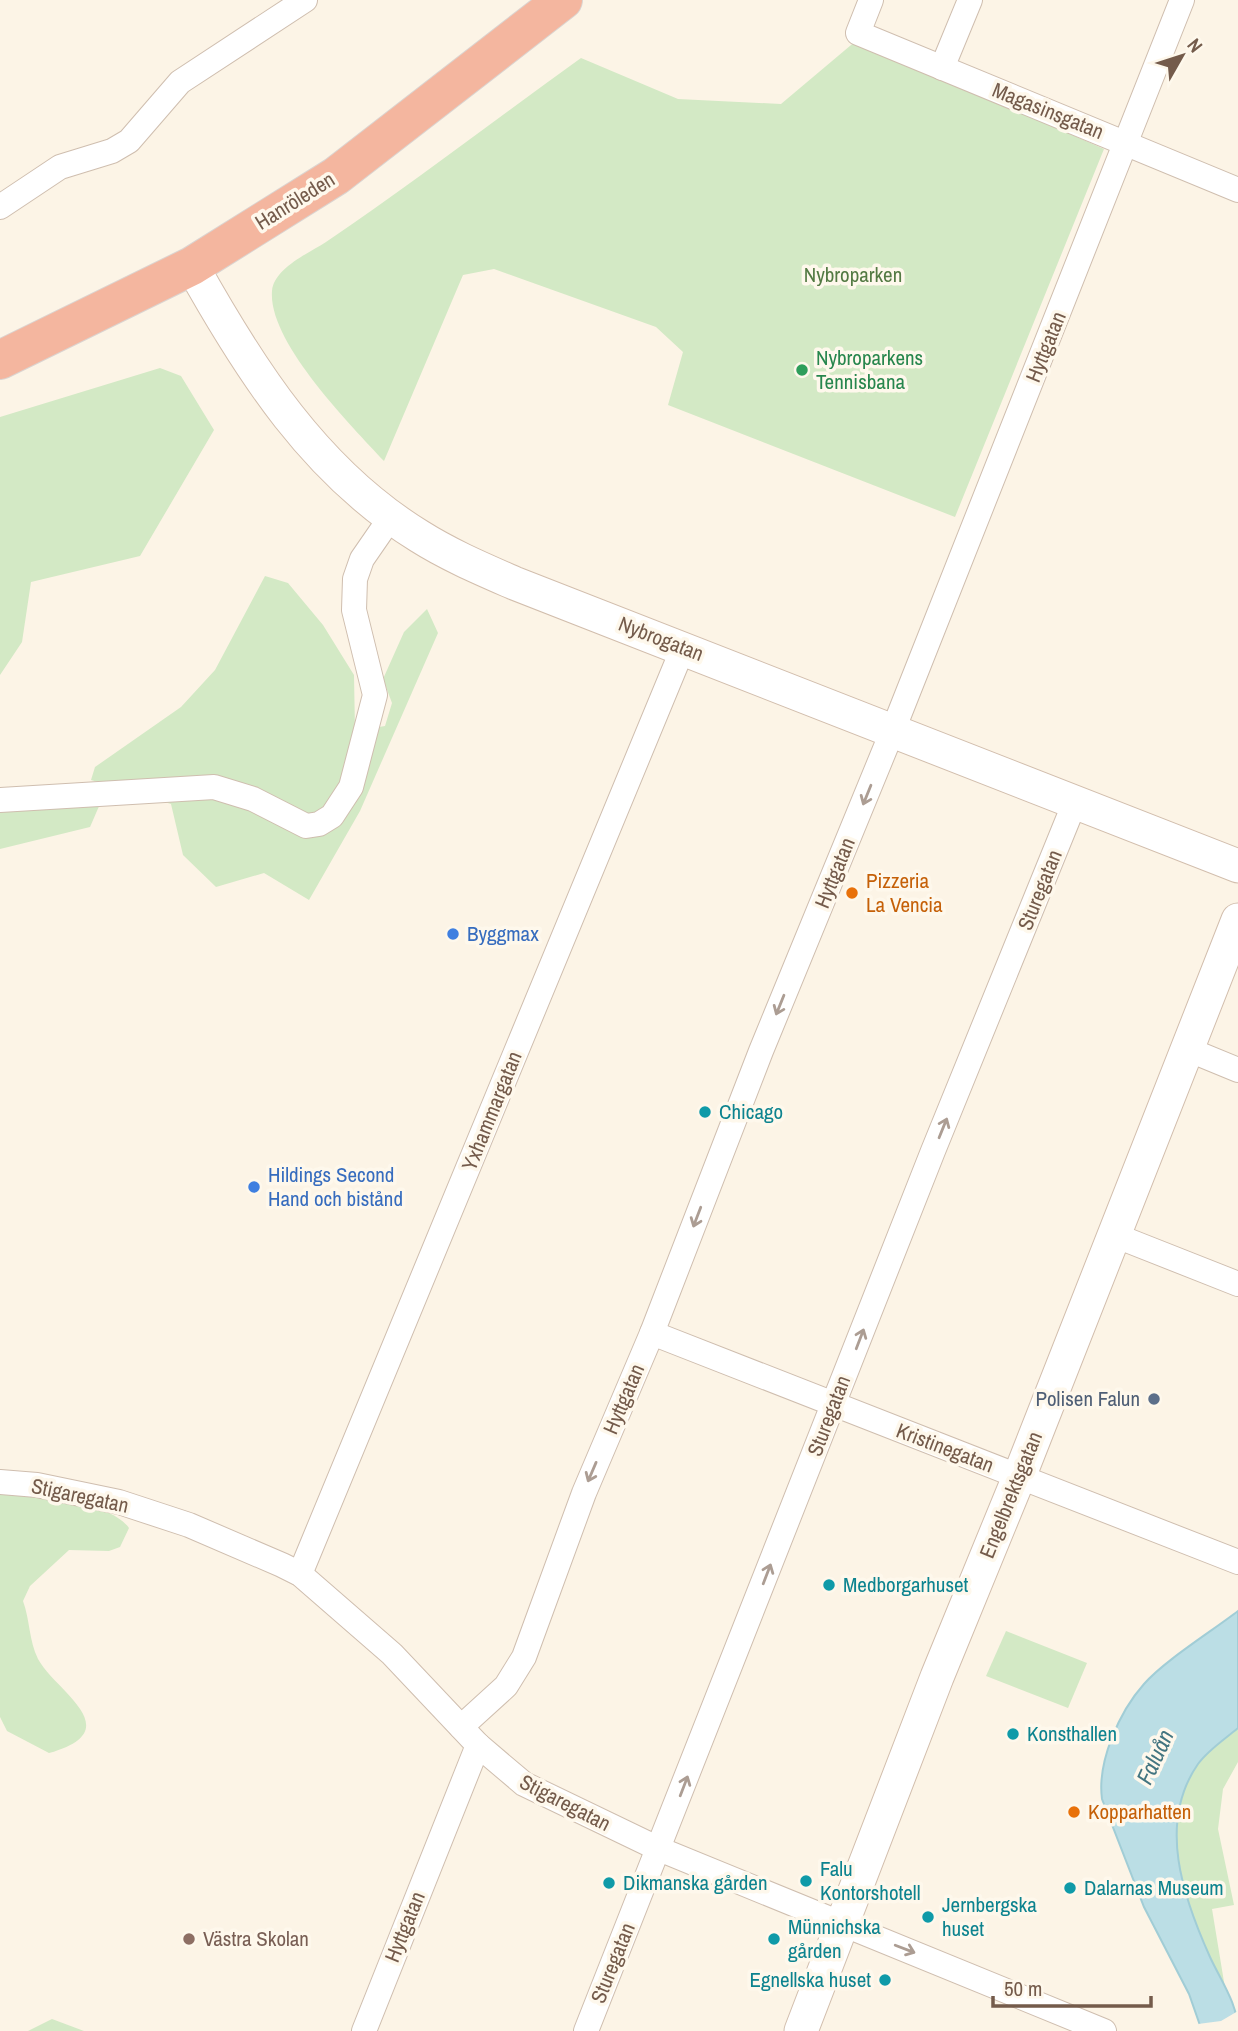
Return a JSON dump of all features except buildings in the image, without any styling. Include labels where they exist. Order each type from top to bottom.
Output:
[{"type":"highway","name":"Hanröleden","points":[[0,360],[192,267],[336,176],[563,0]]},
{"type":"street","points":[[0,207],[60,167],[112,152],[129,141],[180,82],[304,0]]},
{"type":"street","name":"Magasinsgatan","points":[[871,0],[858,33],[1238,190]]},
{"type":"street","points":[[942,68],[970,0]]},
{"type":"street","name":"Hyttgatan","points":[[364,2031],[470,1736],[524,1657],[584,1493],[652,1333],[758,1059],[893,731],[1182,0]]},
{"type":"street","name":"Nybrogatan","points":[[192,267],[274,401],[326,461],[391,517],[419,537],[471,564],[1238,866]]},
{"type":"street","points":[[0,800],[214,788],[253,799],[306,826],[319,824],[332,816],[351,787],[375,695],[354,610],[355,579],[362,559],[391,517]]},
{"type":"street","name":"Yxhammargatan","points":[[300,1574],[683,648]]},
{"type":"street","name":"Sturegatan","points":[[586,2031],[1075,802]]},
{"type":"street","name":"Engelbrektsgatan","points":[[801,2031],[936,1677],[1019,1477],[1238,920]]},
{"type":"street","points":[[1187,1049],[1238,1070]]},
{"type":"street","points":[[1114,1235],[1238,1284]]},
{"type":"street","name":"Kristinegatan","points":[[652,1333],[1238,1562]]},
{"type":"street","name":"Stigaregatan","points":[[0,1482],[37,1485],[119,1502],[189,1525],[300,1574],[392,1654],[470,1736],[524,1784],[659,1849],[1052,2009],[1092,2029]]},
{"type":"green space","name":"Nybroparken","points":[[857,40],[1104,149],[955,517],[668,405],[683,352],[656,327],[494,269],[463,275],[384,461],[314,382],[283,334],[274,311],[272,291],[274,283],[285,268],[391,197],[581,58],[678,99],[781,104]]},
{"type":"green space","points":[[160,368],[181,376],[214,430],[140,556],[31,582],[22,642],[0,675],[0,417]]},
{"type":"green space","points":[[265,576],[288,583],[323,625],[354,675],[355,731],[385,726],[392,703],[383,679],[404,632],[427,609],[438,633],[360,811],[309,900],[264,873],[216,887],[183,855],[171,804],[91,780],[95,767],[181,707],[215,670]]},
{"type":"green space","points":[[100,804],[90,827],[0,849],[0,805]]},
{"type":"green space","points":[[0,1491],[89,1506],[120,1519],[129,1528],[120,1547],[109,1551],[69,1550],[30,1586],[23,1601],[38,1659],[81,1710],[86,1722],[84,1733],[73,1744],[49,1753],[7,1731],[0,1717]]},
{"type":"green space","points":[[1006,1631],[1087,1663],[1068,1708],[986,1676]]},
{"type":"green space","points":[[1238,1728],[1238,1762],[1223,1789],[1218,1829],[1234,1905],[1212,1909],[1225,1988],[1200,1935],[1190,1906],[1177,1848],[1178,1819],[1184,1791],[1198,1764]]},
{"type":"green space","points":[[52,2019],[84,2031],[28,2031]]},
{"type":"water","name":"Faluån","points":[[1238,1611],[1238,1728],[1198,1764],[1186,1787],[1179,1811],[1178,1860],[1184,1885],[1200,1934],[1232,2002],[1238,2031],[1202,2031],[1189,1994],[1144,1907],[1102,1799],[1101,1785],[1106,1754],[1112,1738],[1135,1695],[1163,1666]]},
{"type":"pier","points":[[1238,2011],[1238,2031],[1200,2031],[1198,2024],[1221,2021]]},
{"type":"place","name":"Nybroparkens Tennisbana","points":[[802,370]]},
{"type":"place","name":"Pizzeria La Vencia","points":[[852,893]]},
{"type":"place","name":"Byggmax","points":[[453,934]]},
{"type":"place","name":"Chicago","points":[[705,1112]]},
{"type":"place","name":"Hildings Second Hand och bistånd","points":[[254,1187]]},
{"type":"place","name":"Polisen Falun","points":[[1154,1399]]},
{"type":"place","name":"Medborgarhuset","points":[[829,1585]]},
{"type":"place","name":"Konsthallen","points":[[1013,1734]]},
{"type":"place","name":"Kopparhatten","points":[[1074,1812]]},
{"type":"place","name":"Falu Kontorshotell","points":[[806,1881]]},
{"type":"place","name":"Dikmanska gården","points":[[609,1883]]},
{"type":"place","name":"Dalarnas Museum","points":[[1070,1888]]},
{"type":"place","name":"Jernbergska huset","points":[[928,1917]]},
{"type":"place","name":"Västra Skolan","points":[[189,1939]]},
{"type":"place","name":"Münnichska gården","points":[[774,1939]]},
{"type":"place","name":"Egnellska huset","points":[[885,1980]]}]
